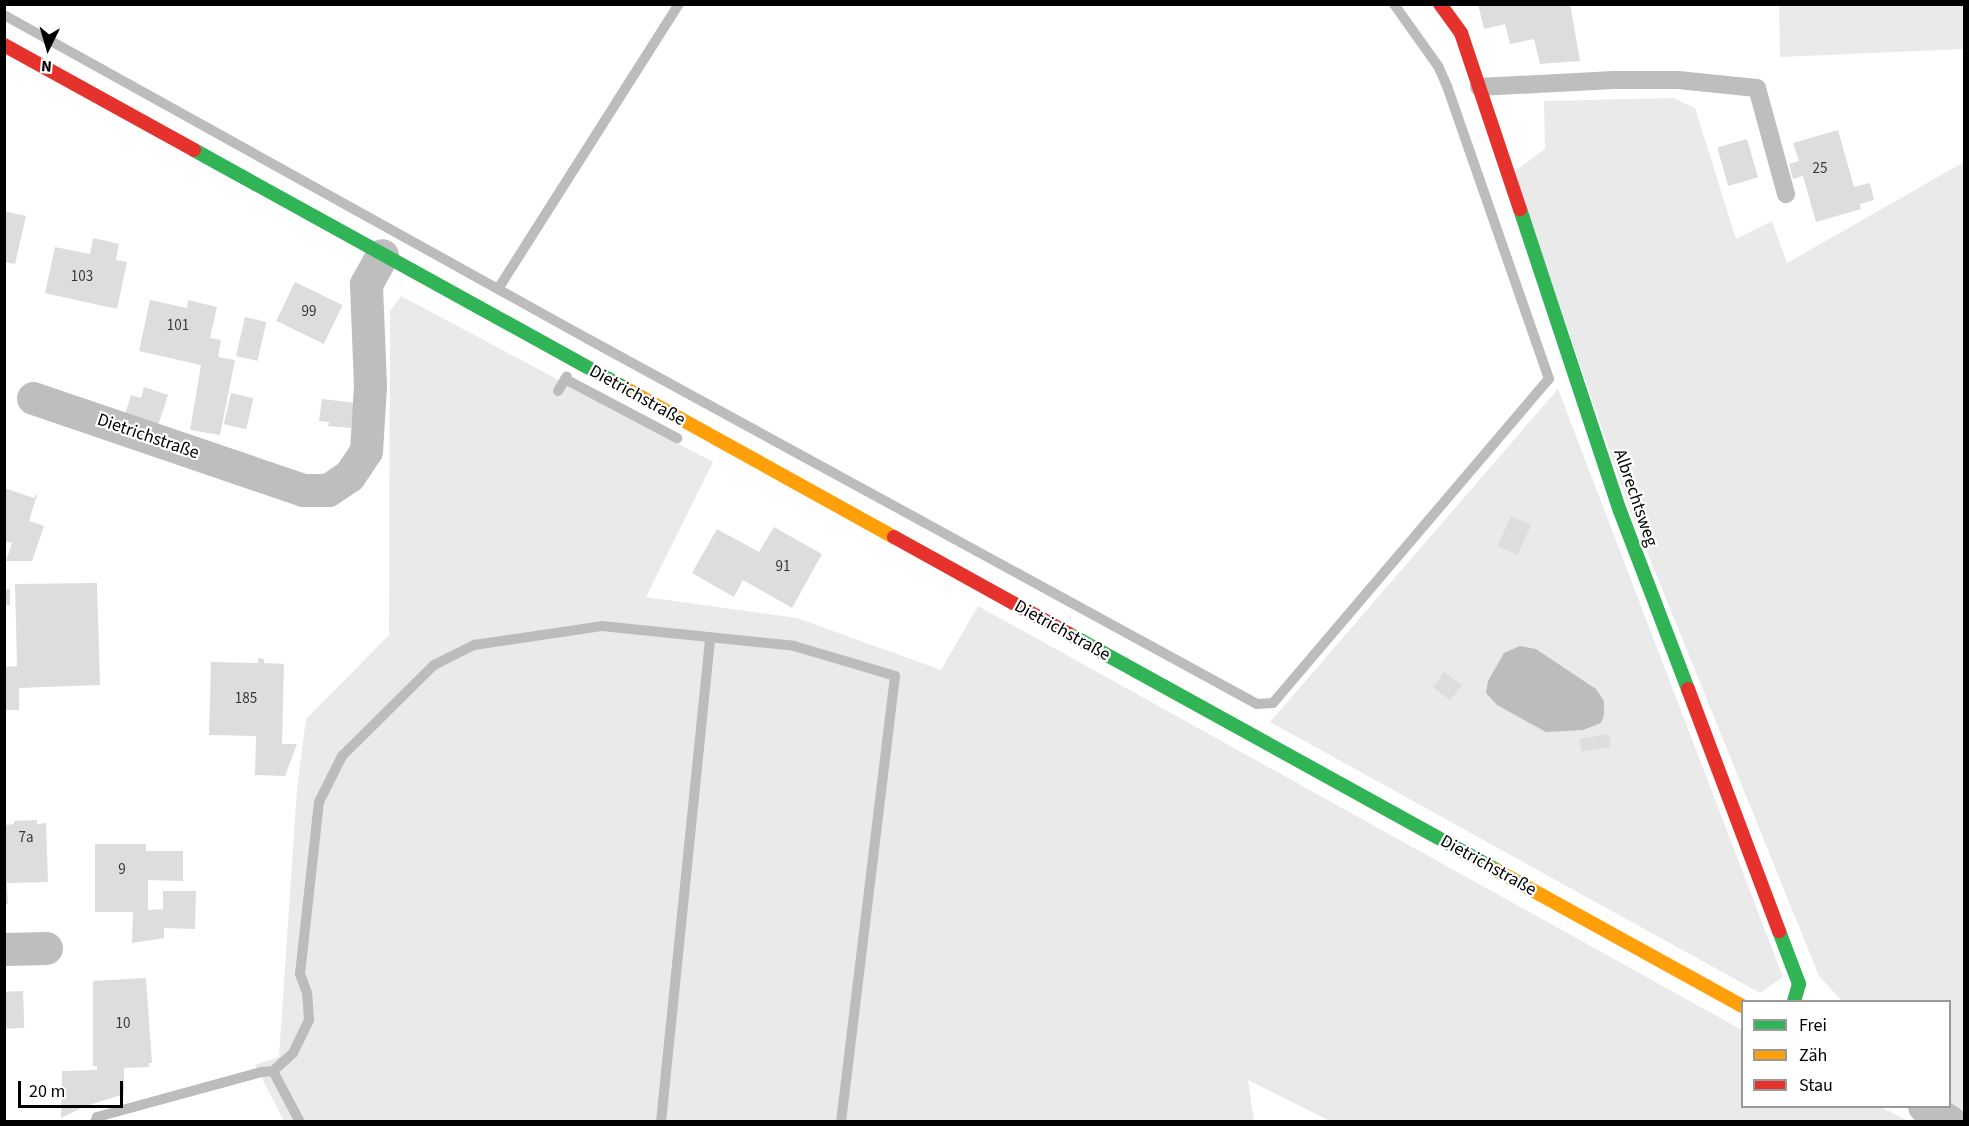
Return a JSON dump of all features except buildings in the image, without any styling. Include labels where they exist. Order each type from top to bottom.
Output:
[{"type":"street","name":"Albrechtsweg","points":[[1440,4],[1461,33],[1620,511],[1799,984],[1795,1000]]},
{"type":"street","name":"Dietrichstraße","points":[[4,45],[1741,1005]]},
{"type":"street","name":"Dietrichstraße","points":[[33,398],[303,490],[328,490],[349,477],[366,451],[370,385],[366,284],[382,255]]},
{"type":"street","points":[[4,949],[46,948]]},
{"type":"street","points":[[1926,1108],[1951,1122]]},
{"type":"lane","points":[[1479,87],[1614,80],[1678,80],[1757,88],[1786,194]]},
{"type":"shaded area","points":[[1779,5],[1964,5],[1964,49],[1780,57]]},
{"type":"shaded area","points":[[1673,98],[1695,108],[1736,239],[1772,221],[1787,263],[1964,162],[1964,1110],[1951,1104],[1951,1000],[1841,1000],[1819,976],[1630,510],[1514,172],[1545,149],[1544,101]]},
{"type":"shaded area","points":[[401,296],[713,462],[646,597],[797,618],[941,670],[978,606],[1741,1029],[1741,1108],[1883,1108],[1908,1121],[1330,1121],[1248,1080],[1254,1121],[284,1121],[255,1065],[279,1057],[297,789],[306,719],[389,635],[390,311]]},
{"type":"shaded area","points":[[1558,389],[1783,977],[1760,993],[1270,722]]},
{"type":"shaded area","points":[[1520,646],[1536,649],[1596,689],[1604,701],[1604,715],[1601,723],[1583,730],[1546,732],[1497,705],[1486,693],[1488,681],[1504,653]]},
{"type":"waterway","points":[[498,289],[679,4]]},
{"type":"waterway","points":[[4,15],[588,339],[1257,704],[1273,703],[1549,379],[1447,86],[1438,66],[1394,4]]},
{"type":"waterway","points":[[558,391],[567,376]]},
{"type":"waterway","points":[[565,379],[677,438]]},
{"type":"waterway","points":[[95,1122],[97,1117],[261,1072],[273,1071],[293,1053],[309,1020],[307,993],[300,974],[319,802],[342,756],[434,665],[474,645],[602,626],[794,646],[895,676],[841,1122]]},
{"type":"waterway","points":[[661,1122],[710,638]]},
{"type":"waterway","points":[[273,1071],[300,1122]]},
{"type":"traffic: fast","points":[[194,150],[625,388]]},
{"type":"traffic: fast","points":[[1520,209],[1620,511],[1688,689]]},
{"type":"traffic: fast","points":[[1069,634],[1496,870]]},
{"type":"traffic: fast","points":[[1779,931],[1799,984],[1795,1000]]},
{"type":"traffic: slow","points":[[625,388],[894,537]]},
{"type":"traffic: slow","points":[[1496,870],[1741,1005]]},
{"type":"traffic: jam","points":[[1440,4],[1461,33],[1520,209]]},
{"type":"traffic: jam","points":[[4,45],[194,150]]},
{"type":"traffic: jam","points":[[894,537],[1069,634]]},
{"type":"traffic: jam","points":[[1688,689],[1779,931]]}]
